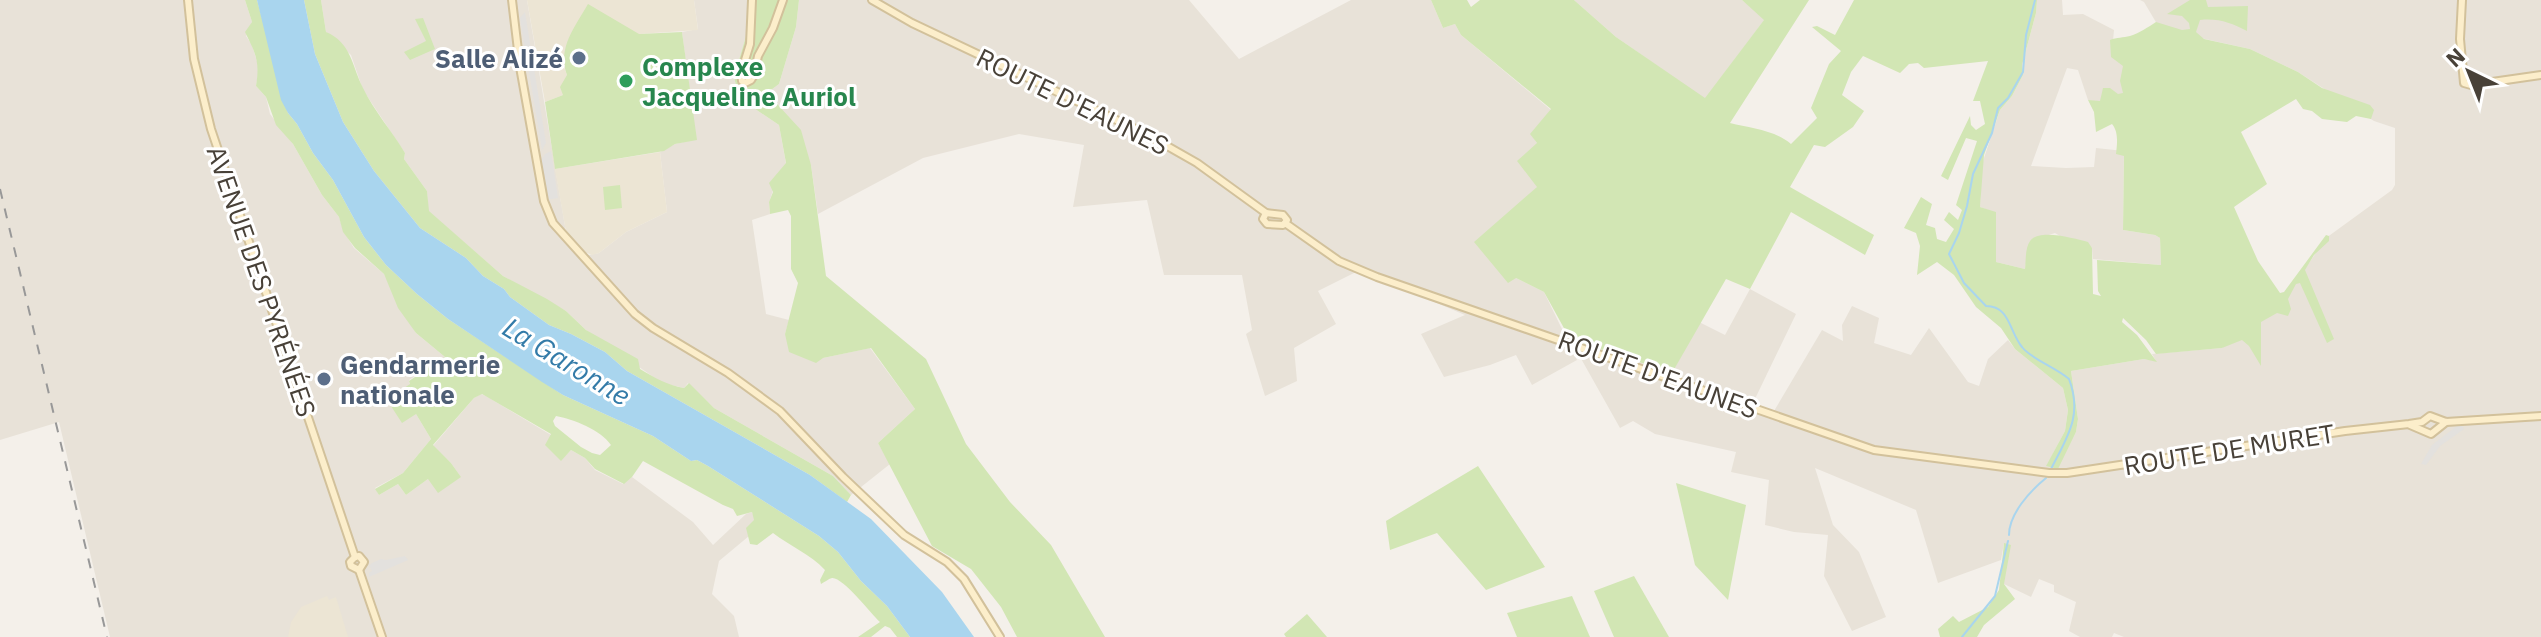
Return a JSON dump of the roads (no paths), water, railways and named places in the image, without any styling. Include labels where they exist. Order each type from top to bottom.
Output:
[{"type":"main road","name":"AVENUE DES PYRÉNÉES","points":[[188,0],[195,67],[211,129],[355,557],[362,558],[364,562],[359,570],[382,637]]},
{"type":"main road","points":[[511,0],[544,201],[550,217],[561,232],[635,314],[728,373],[780,411],[904,535],[947,562],[964,579],[1000,637]]},
{"type":"main road","points":[[752,0],[750,44],[741,73],[745,83],[754,75],[758,56],[783,0]]},
{"type":"main road","name":"ROUTE D'EAUNES","points":[[872,0],[912,23],[1166,144],[1266,213],[1286,217],[1285,223],[1339,261],[1377,277],[1874,450],[2049,473]]},
{"type":"main road","points":[[2462,0],[2460,39],[2464,83],[2471,85],[2541,75]]},
{"type":"main road","points":[[2442,421],[2439,429],[2431,434],[2426,433],[2422,425],[2430,416],[2442,421],[2541,416]]},
{"type":"main road","name":"ROUTE DE MURET","points":[[2049,473],[2082,471],[2267,442],[2409,424],[2422,425]]},
{"type":"water","name":"La Garonne","points":[[257,0],[304,0],[315,54],[343,122],[374,171],[420,228],[466,258],[483,276],[549,325],[605,352],[627,371],[810,475],[871,519],[942,592],[974,637],[910,637],[887,606],[861,581],[838,552],[819,536],[708,466],[697,460],[691,461],[653,436],[563,395],[448,319],[417,294],[386,265],[364,237],[333,180],[288,113],[281,100]]},
{"type":"waterway","points":[[2035,0],[2026,35],[2023,72],[2008,98],[1998,108],[1992,133],[1973,174],[1959,233],[1949,254],[1964,283],[1986,306],[1994,307],[2005,315],[2026,351],[2069,379],[2074,415],[2051,469]]},
{"type":"waterway","points":[[2009,535],[2016,511],[2046,478]]},
{"type":"waterway","points":[[1962,637],[1995,596],[2008,541]]},
{"type":"railway","points":[[0,189],[107,637]]},
{"type":"place","name":"Salle Alizé","points":[[579,58]]},
{"type":"place","name":"Complexe Jacqueline Auriol","points":[[626,81]]},
{"type":"place","name":"Gendarmerie nationale","points":[[324,379]]}]
